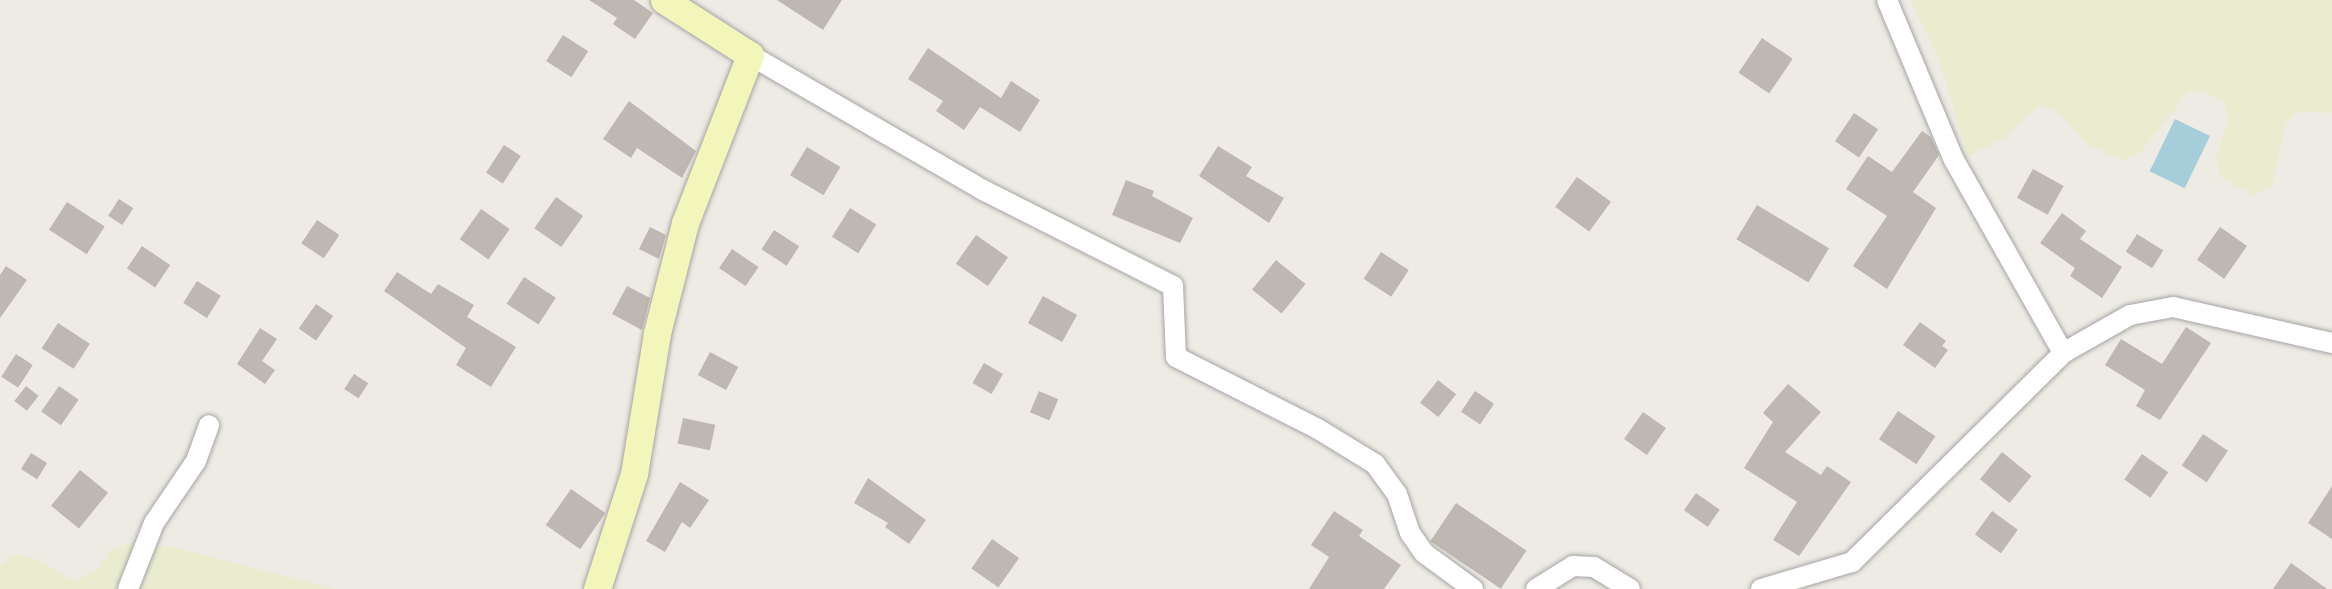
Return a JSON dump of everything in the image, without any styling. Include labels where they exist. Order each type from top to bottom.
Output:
[{"type":"street","points":[[664,0],[750,55],[983,190],[1173,286],[1176,357],[1318,429],[1375,464],[1397,494],[1410,533],[1424,553],[1473,589]]},
{"type":"street","points":[[1887,0],[1954,160],[2063,353]]},
{"type":"street","points":[[597,589],[634,474],[657,333],[685,224],[750,55]]},
{"type":"street","points":[[1761,589],[1852,562],[2063,353],[2130,315],[2173,307],[2332,343]]},
{"type":"street","points":[[128,589],[154,523],[196,461],[209,425]]},
{"type":"street","points":[[1536,589],[1573,566],[1594,567],[1630,589]]},
{"type":"green space","points":[[1911,0],[2332,0],[2332,113],[2297,111],[2285,126],[2272,186],[2253,195],[2219,176],[2216,156],[2228,120],[2224,102],[2208,93],[2189,91],[2140,153],[2123,160],[2088,145],[2062,116],[2041,104],[2002,139],[1968,157],[1939,60]]},
{"type":"green space","points":[[130,542],[177,548],[335,589],[0,589],[0,565],[14,554],[36,559],[75,582],[98,569],[109,551]]},
{"type":"water","points":[[2175,119],[2210,136],[2185,188],[2150,171]]},
{"type":"building","points":[[589,0],[634,0],[653,13],[635,39],[613,24],[617,18]]},
{"type":"building","points":[[777,0],[842,0],[823,30]]},
{"type":"building","points":[[563,35],[588,51],[571,77],[546,61]]},
{"type":"building","points":[[1762,38],[1793,59],[1769,94],[1739,73]]},
{"type":"building","points":[[928,48],[1001,98],[1011,81],[1040,100],[1020,132],[980,107],[964,130],[936,111],[943,101],[908,79]]},
{"type":"building","points":[[629,101],[696,151],[682,178],[637,148],[631,158],[603,139]]},
{"type":"building","points":[[1854,113],[1878,129],[1859,157],[1835,141]]},
{"type":"building","points":[[1922,131],[1931,137],[1939,155],[1913,192],[1936,208],[1887,289],[1853,266],[1887,216],[1846,189],[1868,156],[1892,172]]},
{"type":"building","points":[[504,145],[521,156],[503,184],[486,173]]},
{"type":"building","points":[[1218,146],[1252,167],[1246,176],[1284,198],[1269,223],[1199,176]]},
{"type":"building","points":[[807,147],[840,167],[823,195],[790,175]]},
{"type":"building","points":[[2033,169],[2064,186],[2048,215],[2017,198]]},
{"type":"building","points":[[1577,177],[1611,202],[1589,232],[1555,207]]},
{"type":"building","points":[[1126,180],[1154,191],[1152,196],[1193,218],[1180,243],[1112,215]]},
{"type":"building","points":[[556,197],[583,216],[561,247],[534,228]]},
{"type":"building","points":[[119,199],[133,208],[122,225],[108,216]]},
{"type":"building","points":[[67,202],[105,227],[87,254],[49,230]]},
{"type":"building","points":[[1757,205],[1829,248],[1808,283],[1736,239]]},
{"type":"building","points":[[850,208],[876,224],[858,253],[832,237]]},
{"type":"building","points":[[481,209],[510,229],[488,259],[460,239]]},
{"type":"building","points":[[2062,213],[2086,231],[2080,239],[2122,267],[2102,298],[2070,276],[2075,268],[2040,243]]},
{"type":"building","points":[[317,220],[339,235],[324,258],[301,243]]},
{"type":"building","points":[[650,227],[666,235],[659,259],[639,249]]},
{"type":"building","points":[[2220,227],[2247,246],[2224,279],[2197,260]]},
{"type":"building","points":[[774,230],[799,246],[787,266],[761,249]]},
{"type":"building","points":[[2137,234],[2163,250],[2152,268],[2126,252]]},
{"type":"building","points":[[976,235],[1008,257],[988,286],[956,264]]},
{"type":"building","points":[[142,246],[170,265],[155,287],[127,268]]},
{"type":"building","points":[[732,249],[759,267],[746,286],[719,268]]},
{"type":"building","points":[[1381,252],[1409,270],[1391,297],[1364,279]]},
{"type":"building","points":[[1276,260],[1306,284],[1282,313],[1252,290]]},
{"type":"building","points":[[6,266],[27,280],[0,318],[0,275]]},
{"type":"building","points":[[397,272],[431,294],[438,284],[474,305],[467,317],[516,347],[491,387],[456,365],[466,348],[384,291]]},
{"type":"building","points":[[524,277],[556,298],[538,325],[507,304]]},
{"type":"building","points":[[197,281],[221,296],[207,318],[183,303]]},
{"type":"building","points":[[627,286],[650,298],[642,330],[612,314]]},
{"type":"building","points":[[1043,296],[1077,315],[1062,342],[1028,323]]},
{"type":"building","points":[[316,304],[333,316],[316,341],[299,329]]},
{"type":"building","points":[[1920,322],[1946,341],[1942,346],[1948,350],[1935,368],[1903,345]]},
{"type":"building","points":[[58,323],[90,344],[74,369],[42,348]]},
{"type":"building","points":[[2186,327],[2211,343],[2160,420],[2136,406],[2145,390],[2105,365],[2121,339],[2162,364]]},
{"type":"building","points":[[260,328],[277,339],[262,361],[275,370],[265,384],[237,364]]},
{"type":"building","points":[[710,352],[738,367],[726,390],[698,375]]},
{"type":"building","points":[[16,354],[33,365],[18,388],[1,377]]},
{"type":"building","points":[[984,363],[1003,374],[992,394],[972,383]]},
{"type":"building","points":[[354,374],[368,383],[358,398],[344,389]]},
{"type":"building","points":[[1438,380],[1456,394],[1438,417],[1420,403]]},
{"type":"building","points":[[1788,384],[1821,412],[1785,452],[1821,475],[1827,466],[1851,482],[1799,556],[1773,540],[1797,502],[1744,468],[1773,422],[1763,413]]},
{"type":"building","points":[[26,386],[39,396],[27,411],[14,401]]},
{"type":"building","points":[[59,386],[79,400],[61,425],[41,411]]},
{"type":"building","points":[[1039,391],[1058,399],[1049,420],[1030,412]]},
{"type":"building","points":[[1475,391],[1494,404],[1480,425],[1461,412]]},
{"type":"building","points":[[1898,411],[1935,436],[1916,464],[1879,439]]},
{"type":"building","points":[[1643,412],[1666,428],[1647,455],[1624,439]]},
{"type":"building","points":[[683,418],[715,425],[710,450],[678,443]]},
{"type":"building","points":[[2203,434],[2228,451],[2207,482],[2182,466]]},
{"type":"building","points":[[2002,452],[2032,476],[2010,503],[1980,479]]},
{"type":"building","points":[[31,453],[47,463],[37,479],[21,469]]},
{"type":"building","points":[[2142,454],[2168,472],[2150,498],[2124,479]]},
{"type":"building","points":[[80,470],[108,493],[79,528],[51,506]]},
{"type":"building","points":[[868,478],[926,520],[909,544],[885,527],[888,523],[854,503]]},
{"type":"building","points":[[680,482],[709,500],[690,528],[682,522],[665,552],[646,541]]},
{"type":"building","points":[[2332,486],[2332,539],[2308,523]]},
{"type":"building","points":[[571,489],[605,513],[580,549],[546,525]]},
{"type":"building","points":[[1696,493],[1720,510],[1708,527],[1684,510]]},
{"type":"building","points":[[1456,503],[1526,551],[1501,589],[1430,541]]},
{"type":"building","points":[[1334,511],[1363,530],[1359,536],[1401,565],[1384,589],[1309,589],[1329,557],[1311,545]]},
{"type":"building","points":[[1992,511],[2018,530],[2001,553],[1975,534]]},
{"type":"building","points":[[992,539],[1019,558],[998,587],[971,568]]},
{"type":"building","points":[[2291,563],[2327,589],[2273,589]]}]
